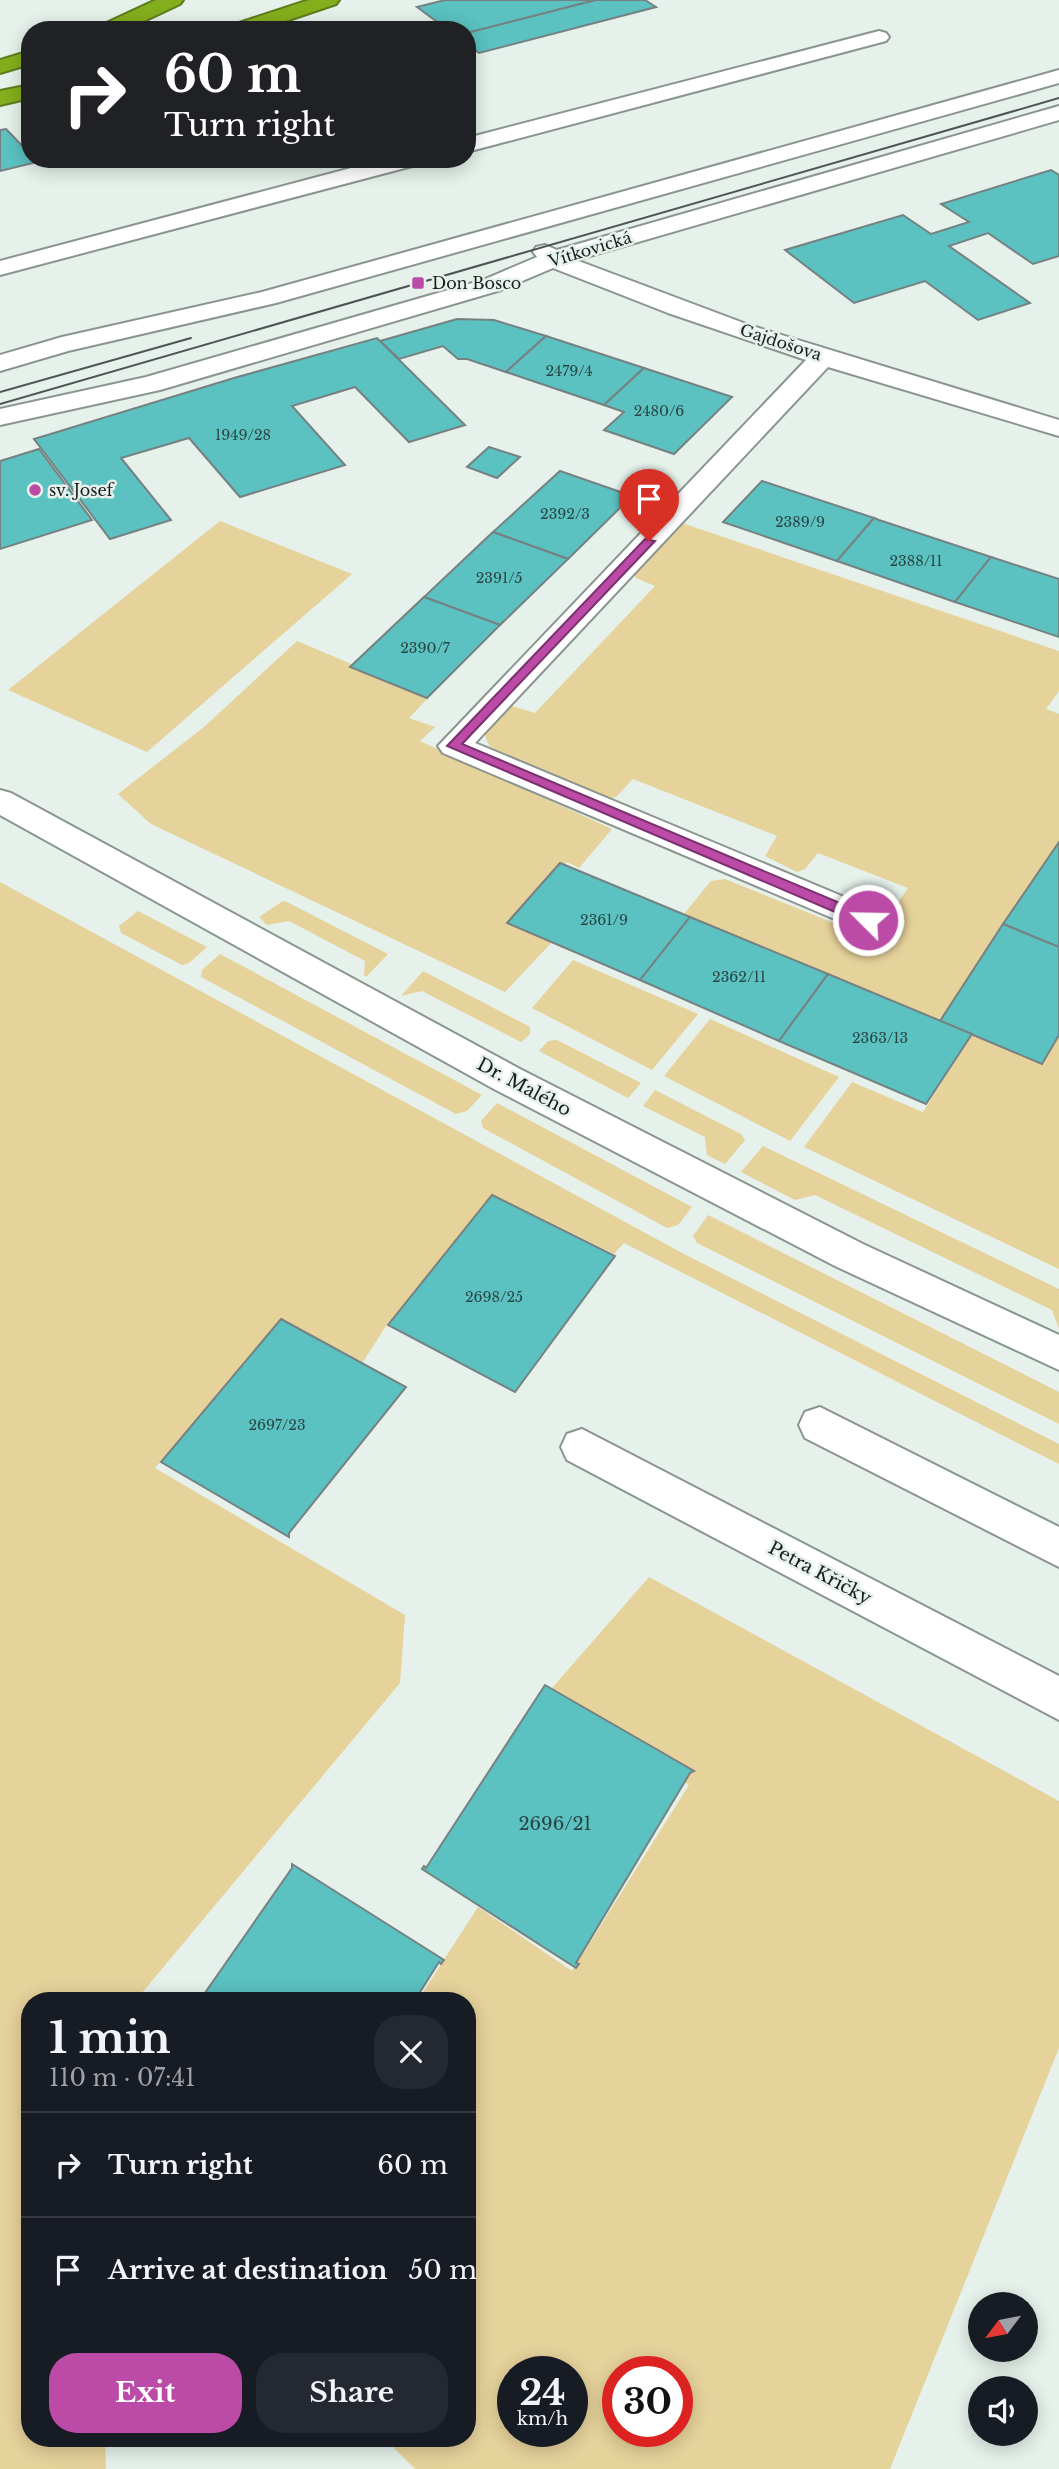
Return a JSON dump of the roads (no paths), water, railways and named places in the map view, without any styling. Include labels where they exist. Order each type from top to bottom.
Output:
[{"type":"highway","points":[[127,21],[173,0]]},
{"type":"highway","points":[[265,21],[329,0]]},
{"type":"highway","points":[[0,66],[21,60]]},
{"type":"highway","points":[[0,98],[21,93]]},
{"type":"street","points":[[476,143],[879,37]]},
{"type":"street","points":[[0,363],[62,345],[267,298],[1059,76]]},
{"type":"street","name":"Vítkovická","points":[[0,417],[151,384],[492,285],[554,259],[1059,113]]},
{"type":"street","points":[[0,268],[378,168]]},
{"type":"street","name":"Gajdošova","points":[[517,228],[554,259],[628,291],[824,356],[1059,428]]},
{"type":"street","points":[[824,356],[454,746],[868,920]]},
{"type":"street","name":"Dr. Malého","points":[[0,802],[506,1079],[849,1255],[1059,1353]]},
{"type":"street","points":[[820,1425],[1059,1548]]},
{"type":"street","name":"Petra Křičky","points":[[582,1447],[1059,1699]]},
{"type":"tram line","points":[[0,404],[1059,98]]},
{"type":"tram line","points":[[0,392],[191,338]]},
{"type":"place","name":"Don Bosco","points":[[418,283]]},
{"type":"place","name":"sv. Josef","points":[[35,490]]}]
